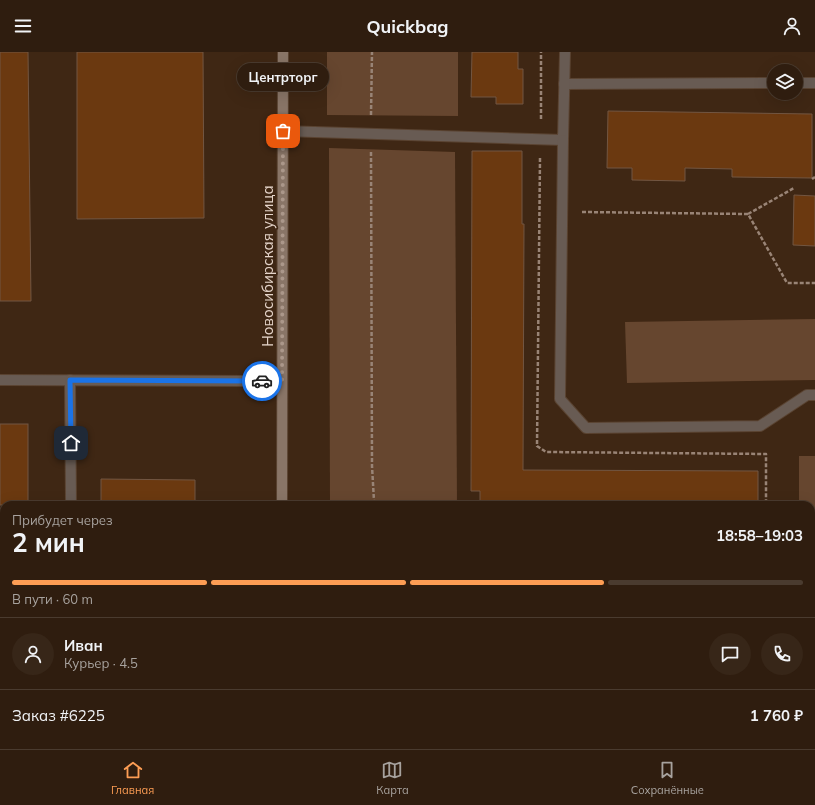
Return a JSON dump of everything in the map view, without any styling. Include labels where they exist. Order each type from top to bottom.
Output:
[{"type":"street","name":"Новосибирская улица","points":[[282,501],[283,52]]},
{"type":"street","points":[[565,52],[560,399],[586,428],[760,426],[807,395],[815,395]]},
{"type":"street","points":[[564,84],[767,83]]},
{"type":"street","points":[[803,83],[815,83]]},
{"type":"street","points":[[283,131],[563,140]]},
{"type":"street","points":[[0,380],[282,381]]},
{"type":"street","points":[[70,380],[71,501]]},
{"type":"path","points":[[372,52],[372,466],[374,501]]},
{"type":"path","points":[[541,52],[537,446],[546,452],[766,454],[766,501]]},
{"type":"path","points":[[562,212],[748,214],[794,188]]},
{"type":"path","points":[[748,214],[787,283],[815,283]]},
{"type":"shaded area","points":[[327,52],[458,52],[458,116],[327,115]]},
{"type":"shaded area","points":[[329,148],[455,152],[457,501],[330,501]]},
{"type":"shaded area","points":[[815,319],[815,380],[627,383],[625,322]]},
{"type":"shaded area","points":[[799,456],[815,456],[815,501],[799,501]]},
{"type":"building","points":[[0,52],[28,52],[31,301],[0,301]]},
{"type":"building","points":[[77,52],[203,52],[204,218],[77,219]]},
{"type":"building","points":[[472,52],[518,52],[518,69],[523,69],[523,104],[496,104],[496,97],[471,97]]},
{"type":"building","points":[[608,111],[812,114],[812,178],[732,177],[732,169],[685,168],[685,181],[632,180],[632,168],[607,168]]},
{"type":"building","points":[[472,151],[522,151],[522,224],[524,224],[523,470],[758,471],[758,501],[480,501],[480,491],[471,491]]},
{"type":"building","points":[[794,195],[815,196],[815,246],[793,245]]},
{"type":"building","points":[[0,424],[28,424],[28,501],[0,501]]},
{"type":"building","points":[[101,479],[195,480],[195,501],[101,501]]},
{"type":"way so far","points":[[262,381],[282,381],[283,131]]},
{"type":"place","name":"Центрторг","points":[[283,131]]},
{"type":"route","points":[[71,443],[70,380],[262,381]]}]
